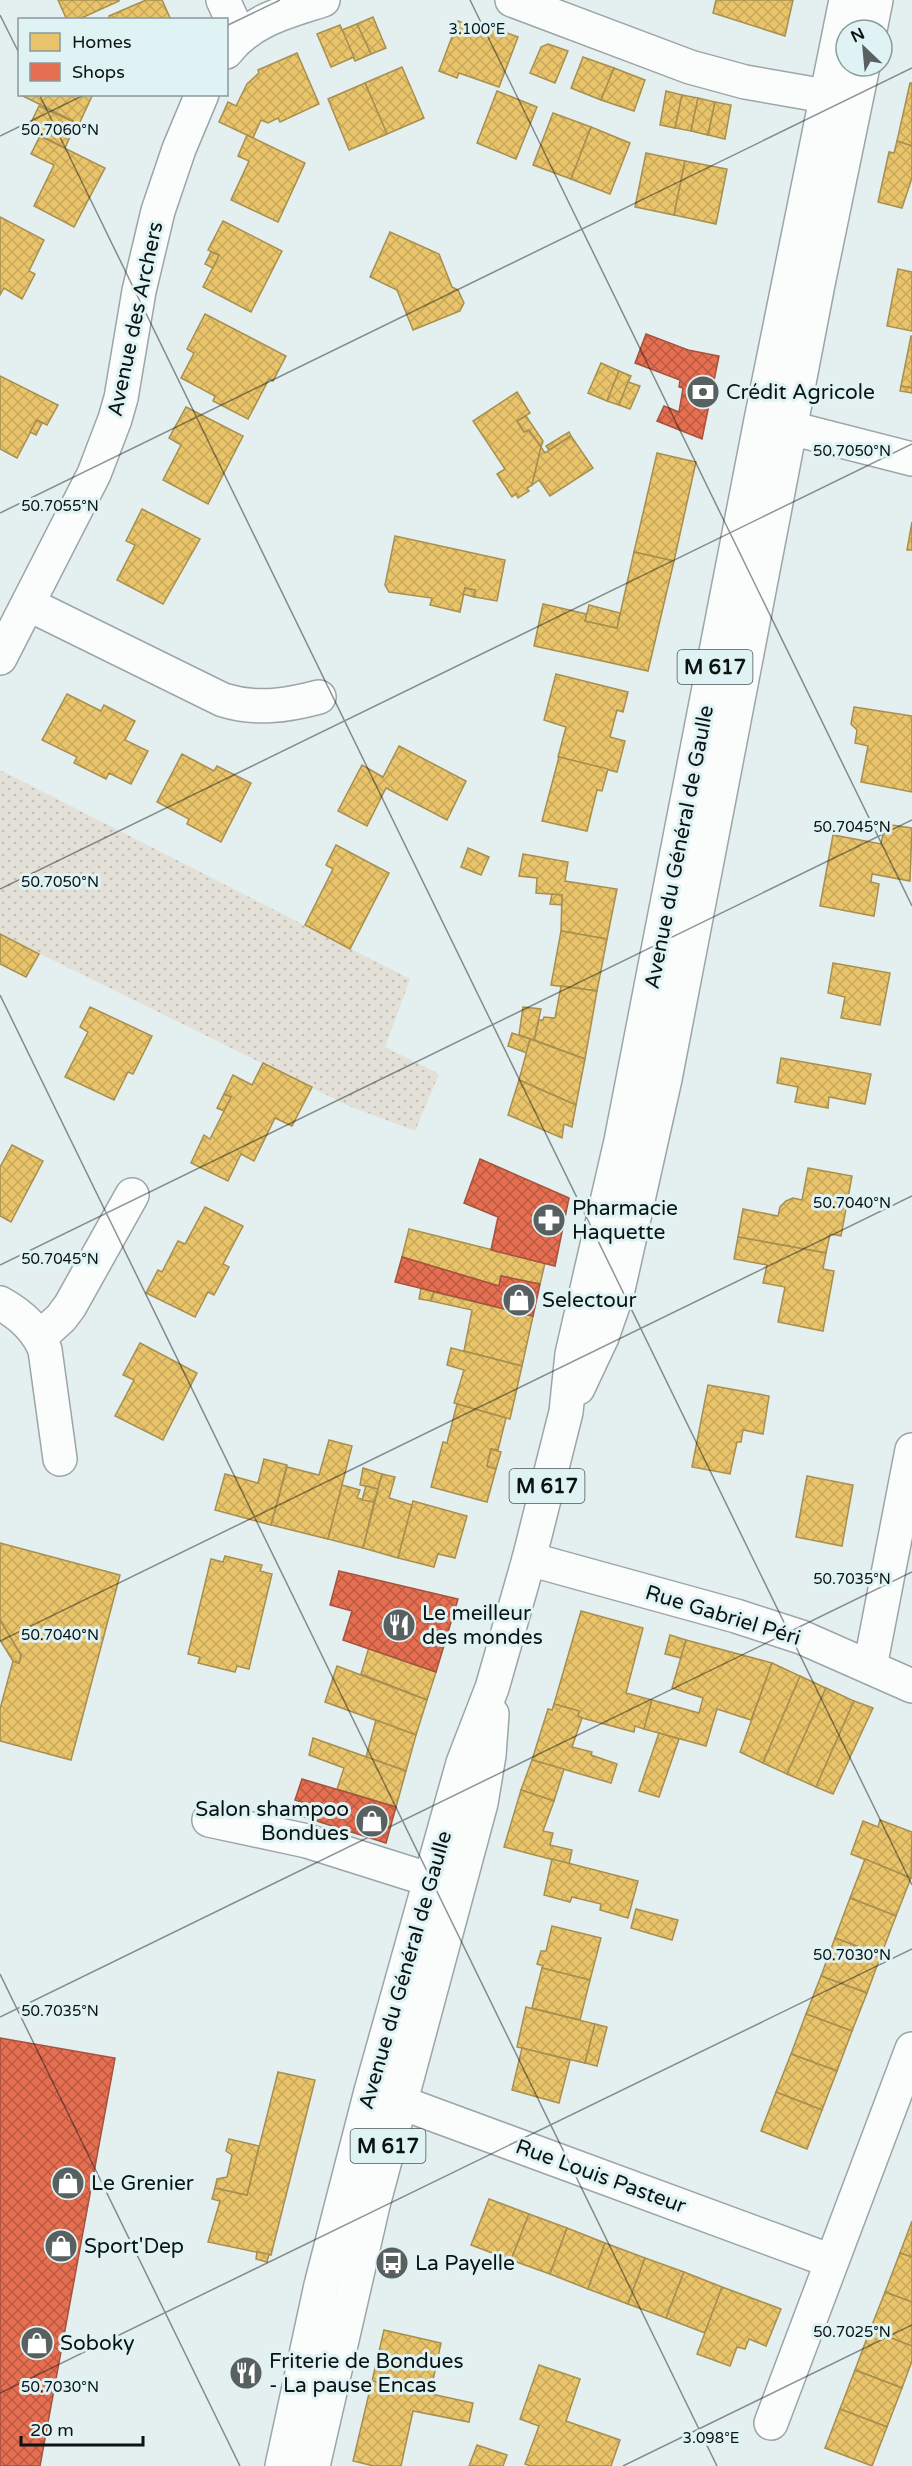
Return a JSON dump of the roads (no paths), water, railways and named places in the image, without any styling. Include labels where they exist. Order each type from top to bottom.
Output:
[{"type":"street","points":[[224,0],[228,18]]},
{"type":"street","points":[[233,44],[251,28],[275,15],[323,0]]},
{"type":"street","points":[[512,0],[690,67],[745,82],[841,99]]},
{"type":"street","name":"Avenue du Général de Gaulle","points":[[282,2466],[321,2285],[385,2096],[443,1884],[463,1763],[492,1689],[566,1412],[572,1354],[623,1130],[776,424],[841,99],[846,0]]},
{"type":"street","points":[[872,18],[876,0]]},
{"type":"street","points":[[228,20],[233,44]]},
{"type":"street","name":"Avenue du Général de Gaulle","points":[[841,99],[855,78]]},
{"type":"street","name":"Avenue des Archers","points":[[0,658],[94,474],[116,419],[139,291],[158,212],[179,149],[201,96]]},
{"type":"street","points":[[776,424],[912,459]]},
{"type":"street","points":[[28,604],[223,700],[254,707],[271,707],[319,697]]},
{"type":"street","points":[[40,1337],[61,1318],[70,1306],[132,1195]]},
{"type":"street","points":[[0,1303],[20,1316],[40,1337],[45,1350],[60,1459]]},
{"type":"street","points":[[870,1666],[912,1450]]},
{"type":"street","name":"Rue Gabriel Péri","points":[[528,1559],[705,1606],[801,1637],[912,1686]]},
{"type":"street","points":[[209,1821],[307,1841],[443,1884]]},
{"type":"street","points":[[771,2423],[912,2049]]},
{"type":"street","name":"Avenue du Général de Gaulle","points":[[313,2466],[373,2205],[385,2096]]},
{"type":"street","name":"Rue Louis Pasteur","points":[[385,2096],[831,2260]]},
{"type":"place","name":"Crédit Agricole","points":[[703,392]]},
{"type":"place","name":"Pharmacie Haquette","points":[[549,1220]]},
{"type":"place","name":"Selectour","points":[[519,1300]]},
{"type":"place","name":"Le meilleur des mondes","points":[[399,1625]]},
{"type":"place","name":"Salon shampoo Bondues","points":[[372,1821]]},
{"type":"place","name":"Le Grenier","points":[[68,2183]]},
{"type":"place","name":"Sport'Dep","points":[[61,2246]]},
{"type":"place","name":"La Payelle","points":[[392,2263]]},
{"type":"place","name":"Soboky","points":[[37,2343]]},
{"type":"place","name":"Friterie de Bondues - La pause Encas","points":[[246,2373]]}]
